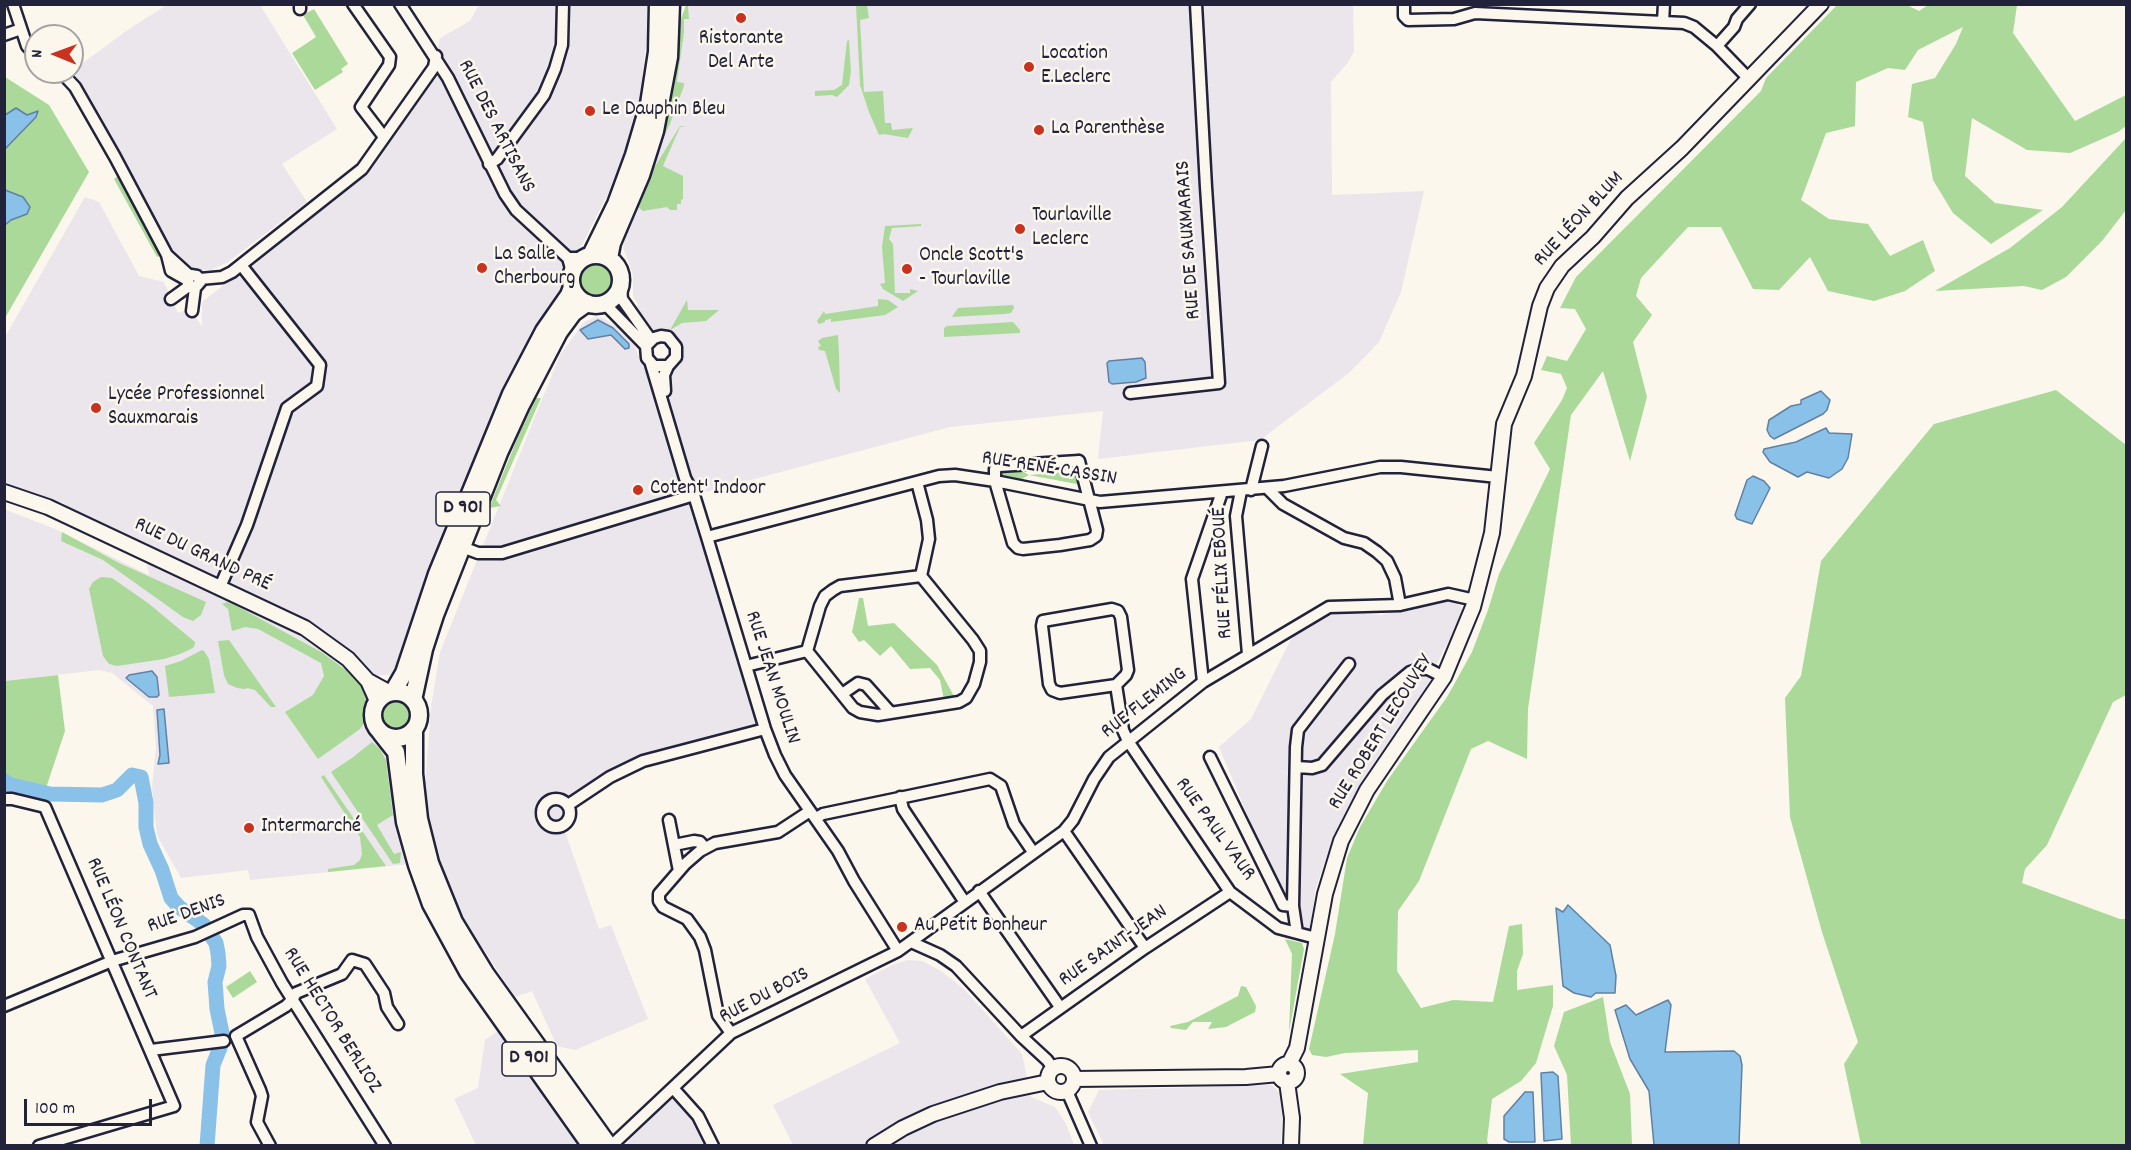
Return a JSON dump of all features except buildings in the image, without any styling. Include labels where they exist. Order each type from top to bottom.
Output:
[{"type":"main road","name":"D 901","points":[[387,695],[404,673],[436,574],[511,394],[544,331],[569,295],[577,266],[616,204],[649,104],[657,52],[658,4]]},
{"type":"main road","points":[[609,258],[612,243],[641,175],[655,131],[669,57],[671,4]]},
{"type":"main road","points":[[597,254],[609,258],[620,270],[621,287],[618,294],[605,304],[587,303],[575,294],[577,266],[597,254]]},
{"type":"main road","name":"D 901","points":[[413,700],[428,635],[470,550],[499,453],[544,358],[573,313],[587,303]]},
{"type":"main road","points":[[404,693],[413,700],[419,711],[414,730],[401,738],[381,733],[373,720],[373,710],[387,695],[404,693]]},
{"type":"main road","name":"D 901","points":[[414,730],[413,751],[419,819],[430,863],[454,922],[485,973],[610,1146]]},
{"type":"main road","name":"D 901","points":[[381,733],[396,752],[405,822],[431,904],[468,972],[591,1146]]},
{"type":"street","points":[[13,4],[24,38]]},
{"type":"street","points":[[353,4],[390,57],[390,65],[361,107],[384,137]]},
{"type":"street","name":"RUE DES ARTISANS","points":[[400,4],[436,56],[489,164],[516,210],[577,266]]},
{"type":"street","points":[[489,164],[497,159],[544,95],[562,45],[563,4]]},
{"type":"street","name":"RUE DE SAUXMARAIS","points":[[1130,393],[1219,383],[1196,4]]},
{"type":"street","points":[[1404,4],[1404,16],[1408,20],[1454,19],[1475,9],[1684,23],[1694,27],[1717,46],[1749,79]]},
{"type":"street","points":[[1562,4],[1563,16]]},
{"type":"street","points":[[1663,22],[1664,4]]},
{"type":"street","points":[[1717,46],[1750,4]]},
{"type":"street","name":"RUE LÉON BLUM","points":[[1475,600],[1492,533],[1504,424],[1524,376],[1540,306],[1551,280],[1627,198],[1682,148],[1821,4]]},
{"type":"street","points":[[4,34],[21,29]]},
{"type":"street","points":[[171,299],[192,282],[222,277],[240,265],[362,169],[434,67],[436,56]]},
{"type":"street","points":[[72,84],[167,255],[173,274],[192,282]]},
{"type":"street","points":[[220,587],[247,525],[287,408],[317,386],[320,365],[240,265]]},
{"type":"street","points":[[192,282],[192,311]]},
{"type":"street","name":"RUE JEAN MOULIN","points":[[621,287],[622,299],[649,343]]},
{"type":"street","name":"RUE JEAN MOULIN","points":[[605,304],[649,343]]},
{"type":"street","name":"RUE JEAN MOULIN","points":[[690,496],[693,481],[663,383],[668,366],[676,357],[674,343],[664,336],[658,336],[649,343],[645,354],[651,364],[690,496],[707,537],[765,729],[781,767],[898,951]]},
{"type":"street","points":[[651,364],[660,368],[668,366]]},
{"type":"street","name":"RUE FÉLIX EBOUÉ","points":[[1248,654],[1236,508],[1246,490],[1262,446]]},
{"type":"street","points":[[1079,461],[1089,500],[1097,530],[1096,536],[1090,540],[1018,548],[1013,543],[994,472],[999,466],[1079,461]]},
{"type":"street","name":"RUE RENÉ CASSIN","points":[[707,537],[939,476],[955,475],[995,481],[1100,502],[1268,488],[1380,467],[1498,477]]},
{"type":"street","points":[[916,482],[927,520],[929,538],[921,576]]},
{"type":"street","points":[[1268,488],[1282,504],[1344,538],[1364,543],[1388,561],[1395,578],[1400,605]]},
{"type":"street","name":"RUE DU GRAND PRÉ","points":[[4,492],[48,507],[306,628],[348,659],[368,681],[387,695]]},
{"type":"street","points":[[1203,682],[1192,579],[1222,492]]},
{"type":"street","points":[[470,550],[502,553],[690,496]]},
{"type":"street","points":[[1217,508],[1236,508]]},
{"type":"street","points":[[807,651],[820,606],[825,596],[833,590],[840,586],[921,576]]},
{"type":"street","points":[[807,651],[853,708],[869,715],[959,702],[966,698],[974,684],[980,662],[980,651],[921,576]]},
{"type":"street","name":"RUE FLEMING","points":[[898,951],[964,901],[1064,831],[1073,820],[1103,765],[1128,741],[1203,682],[1248,654],[1329,607],[1400,605],[1448,594],[1475,600]]},
{"type":"street","name":"RUE ROBERT LECOUVEY","points":[[1285,1073],[1296,1048],[1316,938],[1333,864],[1348,825],[1367,790],[1444,676],[1454,657],[1475,600]]},
{"type":"street","points":[[1112,609],[1118,611],[1121,617],[1128,670],[1116,685],[1060,693],[1052,690],[1046,661],[1043,621],[1112,609]]},
{"type":"street","points":[[746,666],[807,651]]},
{"type":"street","points":[[1297,933],[1293,906],[1298,730],[1349,664]]},
{"type":"street","points":[[1297,767],[1312,768],[1322,765],[1382,695],[1410,672],[1428,669],[1444,676]]},
{"type":"street","points":[[842,694],[858,683],[866,685],[891,713]]},
{"type":"street","name":"RUE PAUL VAUR","points":[[1116,685],[1123,730],[1128,741],[1230,892],[1278,928],[1316,938]]},
{"type":"street","points":[[568,805],[610,777],[643,761],[765,729]]},
{"type":"street","points":[[1210,757],[1283,905],[1293,906]]},
{"type":"street","points":[[731,1033],[718,1015],[705,950],[700,937],[687,919],[663,907],[658,894],[705,848],[715,843],[778,832],[813,814],[823,814],[986,779],[1001,786],[1014,824],[1033,852]]},
{"type":"street","points":[[900,797],[903,809],[964,901]]},
{"type":"street","name":"RUE LÉON CONTANT","points":[[4,799],[12,798],[45,807],[174,1106],[39,1145]]},
{"type":"street","points":[[669,820],[679,871]]},
{"type":"street","points":[[1064,831],[1145,948]]},
{"type":"street","points":[[674,845],[694,841],[700,842],[705,848]]},
{"type":"street","points":[[979,891],[1060,1007]]},
{"type":"street","name":"RUE SAINT-JEAN","points":[[1021,1036],[1145,948],[1230,892]]},
{"type":"street","name":"RUE DENIS","points":[[4,1006],[112,961],[203,935],[243,915],[249,915]]},
{"type":"street","name":"RUE HECTOR BERLIOZ","points":[[249,915],[257,937],[292,1000],[385,1146]]},
{"type":"street","points":[[911,942],[940,955],[957,966],[1021,1036],[1047,1060],[1056,1091],[1071,1085],[1246,1077],[1285,1073],[1292,1118],[1291,1146]]},
{"type":"street","name":"RUE DU BOIS","points":[[610,1146],[731,1033],[898,951]]},
{"type":"street","points":[[270,1146],[257,1122],[262,1096],[236,1036],[292,1000],[296,993],[342,974],[352,960],[365,964],[384,993],[387,1006],[398,1024]]},
{"type":"street","points":[[151,1050],[221,1041]]},
{"type":"street","points":[[874,1146],[914,1122],[933,1114],[1050,1075],[1065,1066],[1072,1071],[1071,1085],[1091,1146]]},
{"type":"street","points":[[673,1088],[698,1116],[713,1146]]},
{"type":"shaded area","points":[[167,5],[260,5],[337,129],[282,164],[307,202],[228,262],[211,270],[198,270],[187,266],[174,252],[81,84],[84,84],[84,62]]},
{"type":"shaded area","points":[[479,5],[648,5],[649,19],[639,106],[616,178],[524,358],[439,549],[396,670],[390,675],[380,675],[368,688],[370,700],[367,725],[387,746],[392,795],[399,832],[409,864],[250,880],[248,870],[181,878],[158,837],[156,827],[152,788],[156,748],[153,706],[112,673],[99,670],[5,681],[4,509],[55,529],[149,575],[144,549],[108,531],[109,526],[104,524],[101,527],[73,515],[64,503],[53,504],[5,486],[5,337],[85,197],[99,202],[139,276],[164,282],[178,313],[187,310],[193,312],[202,327],[202,302],[234,277],[246,279],[253,273],[252,267],[366,174],[362,169],[436,56],[440,38],[470,21]]},
{"type":"shaded area","points":[[688,5],[1353,5],[1354,51],[1349,61],[1331,82],[1332,195],[1424,191],[1401,292],[1379,342],[1350,372],[1260,440],[1098,459],[1103,411],[950,427],[694,495],[692,481],[665,393],[676,347],[658,336],[633,309],[638,305],[633,296],[633,275],[623,247],[629,217],[649,176],[684,86],[677,82],[684,19],[689,18]]},
{"type":"shaded area","points":[[596,317],[603,318],[617,328],[634,345],[655,394],[759,725],[643,761],[570,809],[570,817],[563,826],[599,929],[611,925],[648,1019],[575,1050],[557,1046],[532,991],[515,997],[484,950],[469,933],[450,894],[434,849],[424,800],[431,707],[440,652],[560,355],[584,322]]},
{"type":"shaded area","points":[[1452,598],[1462,608],[1457,626],[1424,693],[1360,788],[1344,816],[1315,891],[1311,927],[1297,933],[1219,747],[1251,719],[1291,639],[1312,620],[1344,613],[1381,615]]},
{"type":"shaded area","points":[[908,960],[922,961],[941,971],[964,989],[1022,1054],[1031,1097],[1055,1107],[1066,1124],[1074,1145],[793,1145],[773,1105],[900,1043],[865,979],[894,964]]},
{"type":"shaded area","points":[[498,1031],[579,1145],[476,1145],[454,1099],[478,1088],[485,1040]]},
{"type":"shaded area","points":[[1272,1085],[1283,1097],[1281,1145],[1104,1145],[1088,1112],[1099,1090]]},
{"type":"shaded area","points":[[673,1092],[695,1118],[709,1146],[627,1146],[629,1139]]},
{"type":"green space","points":[[1838,4],[1907,5],[1919,11],[1928,5],[2017,5],[2013,33],[2075,121],[2126,95],[2126,126],[2118,132],[2070,153],[2027,150],[1972,118],[1965,176],[1995,203],[2043,210],[1991,244],[1953,213],[1933,180],[1923,122],[1908,117],[1912,84],[1935,78],[1956,44],[1963,27],[1918,50],[1905,70],[1888,68],[1856,82],[1855,126],[1826,133],[1801,200],[1829,219],[1868,224],[1890,256],[1923,240],[1935,271],[1905,291],[1874,301],[1828,291],[1810,257],[1779,290],[1753,289],[1721,227],[1688,227],[1641,278],[1636,296],[1652,315],[1633,342],[1647,397],[1630,461],[1603,371],[1571,415],[1528,709],[1527,759],[1488,741],[1471,749],[1419,881],[1398,911],[1397,971],[1421,1008],[1453,1000],[1493,1002],[1509,926],[1522,924],[1523,954],[1517,971],[1517,990],[1553,985],[1553,1006],[1536,1063],[1521,1081],[1492,1099],[1487,1141],[1489,1145],[1363,1145],[1368,1093],[1340,1074],[1418,1062],[1418,1050],[1345,1053],[1326,1057],[1312,1055],[1309,1049],[1335,934],[1347,858],[1360,827],[1387,781],[1447,697],[1472,652],[1499,574],[1550,469],[1534,443],[1562,400],[1567,388],[1561,374],[1541,370],[1547,356],[1567,361],[1586,329],[1575,309],[1560,308],[1576,277],[1761,91],[1766,78]]},
{"type":"green space","points":[[686,5],[688,5],[689,19],[684,19],[677,82],[684,83],[684,86],[661,142],[658,141],[677,30]]},
{"type":"green space","points":[[856,5],[867,5],[869,18],[860,20],[864,92],[883,91],[885,123],[891,123],[892,130],[913,128],[908,138],[879,135],[869,112],[860,85]]},
{"type":"green space","points":[[314,9],[348,64],[341,69],[343,72],[315,90],[292,53],[316,37],[303,15]]},
{"type":"green space","points":[[849,40],[851,71],[849,85],[837,97],[815,96],[815,91],[834,90],[842,85],[847,41]]},
{"type":"green space","points":[[5,77],[49,105],[89,172],[5,318]]},
{"type":"green space","points":[[680,126],[686,127],[680,127],[663,166],[683,176],[681,204],[677,204],[677,210],[670,210],[667,207],[643,211],[636,205],[649,176]]},
{"type":"green space","points":[[2126,138],[2126,210],[2102,241],[2066,277],[2042,290],[2024,286],[1935,291],[2010,248],[2062,207]]},
{"type":"green space","points":[[118,176],[161,255],[157,257],[114,179]]},
{"type":"green space","points":[[921,224],[921,226],[892,228],[889,239],[893,244],[895,293],[910,293],[910,289],[918,291],[903,301],[883,289],[880,284],[885,283],[882,247],[885,226]]},
{"type":"green space","points":[[596,264],[608,269],[613,281],[608,293],[596,298],[584,293],[579,281],[584,269]]},
{"type":"green space","points":[[878,299],[888,300],[898,307],[885,315],[831,322],[831,319],[819,324],[817,321],[824,311],[825,314],[878,306]]},
{"type":"green space","points":[[687,300],[688,310],[719,310],[706,321],[682,323],[670,330]]},
{"type":"green space","points":[[1013,305],[1011,313],[952,317],[958,308]]},
{"type":"green space","points":[[1013,322],[1020,333],[944,337],[944,328],[947,326]]},
{"type":"green space","points":[[838,335],[840,393],[836,389],[825,351],[819,350],[818,347],[821,346],[818,341],[822,338]]},
{"type":"green space","points":[[2056,390],[2126,445],[2126,695],[2113,702],[2047,845],[2025,869],[2022,883],[2120,919],[2126,919],[2126,1145],[1861,1145],[1844,1064],[1858,1042],[1822,932],[1790,817],[1785,698],[1801,676],[1821,561],[1934,424]]},
{"type":"green space","points":[[536,398],[541,398],[496,500],[501,506],[489,508],[518,437]]},
{"type":"green space","points":[[1020,470],[1029,475],[1020,480],[999,476],[1000,471]]},
{"type":"green space","points":[[1078,471],[1082,485],[1029,475]]},
{"type":"green space","points":[[62,532],[119,563],[206,602],[201,615],[193,621],[183,617],[103,560],[61,541]]},
{"type":"green space","points":[[101,577],[112,578],[148,603],[195,642],[193,648],[164,659],[117,666],[109,664],[103,656],[89,589],[93,582]]},
{"type":"green space","points":[[859,598],[863,598],[868,626],[894,623],[937,665],[955,698],[944,700],[940,680],[930,668],[910,669],[891,646],[880,656],[864,640],[859,642],[852,632]]},
{"type":"green space","points":[[227,602],[321,652],[350,673],[367,696],[364,723],[360,729],[318,759],[285,712],[313,695],[324,676],[321,663],[258,629],[245,627],[232,631],[228,609],[222,604]]},
{"type":"green space","points":[[229,640],[276,707],[271,707],[255,690],[237,688],[228,684],[224,675],[218,641]]},
{"type":"green space","points":[[202,650],[209,659],[215,693],[169,697],[165,666]]},
{"type":"green space","points":[[58,675],[65,731],[46,788],[10,779],[5,775],[5,681]]},
{"type":"green space","points":[[396,700],[407,704],[411,715],[407,726],[396,730],[385,726],[381,715],[385,704]]},
{"type":"green space","points":[[372,742],[380,749],[386,760],[393,815],[377,825],[394,854],[401,852],[400,863],[393,864],[331,772]]},
{"type":"green space","points":[[324,775],[386,866],[328,872],[328,869],[354,865],[360,860],[362,854],[360,837],[321,777]]},
{"type":"green space","points":[[1285,939],[1302,943],[1304,949],[1289,1032],[1292,954]]},
{"type":"green space","points":[[250,971],[257,982],[233,998],[226,987]]},
{"type":"green space","points":[[1241,986],[1246,987],[1256,1006],[1255,1012],[1226,1027],[1208,1029],[1212,1022],[1193,1022],[1186,1030],[1171,1028],[1170,1026],[1188,1022],[1238,996]]},
{"type":"green space","points":[[1603,997],[1610,1042],[1630,1094],[1632,1145],[1571,1145],[1567,1075],[1554,1046],[1564,1012]]},
{"type":"water","points":[[16,108],[27,115],[38,111],[36,117],[5,149],[5,115]]},
{"type":"water","points":[[5,190],[23,197],[30,207],[27,214],[5,225]]},
{"type":"water","points":[[598,320],[613,328],[629,344],[629,348],[625,349],[611,335],[588,339],[580,330]]},
{"type":"water","points":[[1142,358],[1145,362],[1146,378],[1136,382],[1112,384],[1109,382],[1107,363],[1109,361]]},
{"type":"water","points":[[1821,391],[1830,400],[1823,414],[1774,439],[1770,436],[1767,430],[1769,420],[1791,406],[1801,404],[1801,400]]},
{"type":"water","points":[[1826,428],[1829,433],[1852,434],[1848,458],[1842,469],[1829,478],[1807,472],[1798,477],[1770,462],[1763,452],[1764,449],[1796,442]]},
{"type":"water","points":[[1753,476],[1764,481],[1770,488],[1752,524],[1737,519],[1735,515],[1747,480]]},
{"type":"water","points":[[152,671],[157,677],[159,695],[157,697],[149,697],[126,678],[129,675]]},
{"type":"water","points":[[164,709],[169,763],[158,764],[160,755],[157,710]]},
{"type":"water","points":[[1568,905],[1610,945],[1616,976],[1615,993],[1596,993],[1591,997],[1574,993],[1563,986],[1556,908],[1563,912]]},
{"type":"water","points":[[1668,1000],[1671,1005],[1665,1052],[1734,1051],[1740,1056],[1742,1065],[1739,1145],[1654,1145],[1649,1091],[1630,1059],[1615,1010],[1626,1005],[1636,1015]]},
{"type":"water","points":[[1553,1072],[1558,1076],[1562,1139],[1544,1141],[1541,1073]]},
{"type":"water","points":[[1525,1092],[1533,1092],[1535,1142],[1509,1142],[1504,1139],[1504,1116]]},
{"type":"waterway","points":[[4,781],[11,785],[50,794],[102,795],[117,790],[132,775],[141,777],[150,844],[171,898],[179,907],[204,925],[216,943],[218,953],[219,966],[215,982],[222,1033],[220,1048],[213,1065],[207,1146]]},
{"type":"place","name":"Ristorante Del Arte","points":[[741,18]]},
{"type":"place","name":"Location E.Leclerc","points":[[1029,67]]},
{"type":"place","name":"Le Dauphin Bleu","points":[[590,111]]},
{"type":"place","name":"La Parenthèse","points":[[1039,130]]},
{"type":"place","name":"Tourlaville Leclerc","points":[[1020,229]]},
{"type":"place","name":"La Salle Cherbourg","points":[[482,268]]},
{"type":"place","name":"Oncle Scott's - Tourlaville","points":[[907,269]]},
{"type":"place","name":"Lycée Professionnel Sauxmarais","points":[[96,408]]},
{"type":"place","name":"Cotent' Indoor","points":[[638,490]]},
{"type":"place","name":"Intermarché","points":[[249,828]]},
{"type":"place","name":"Au Petit Bonheur","points":[[902,927]]}]
